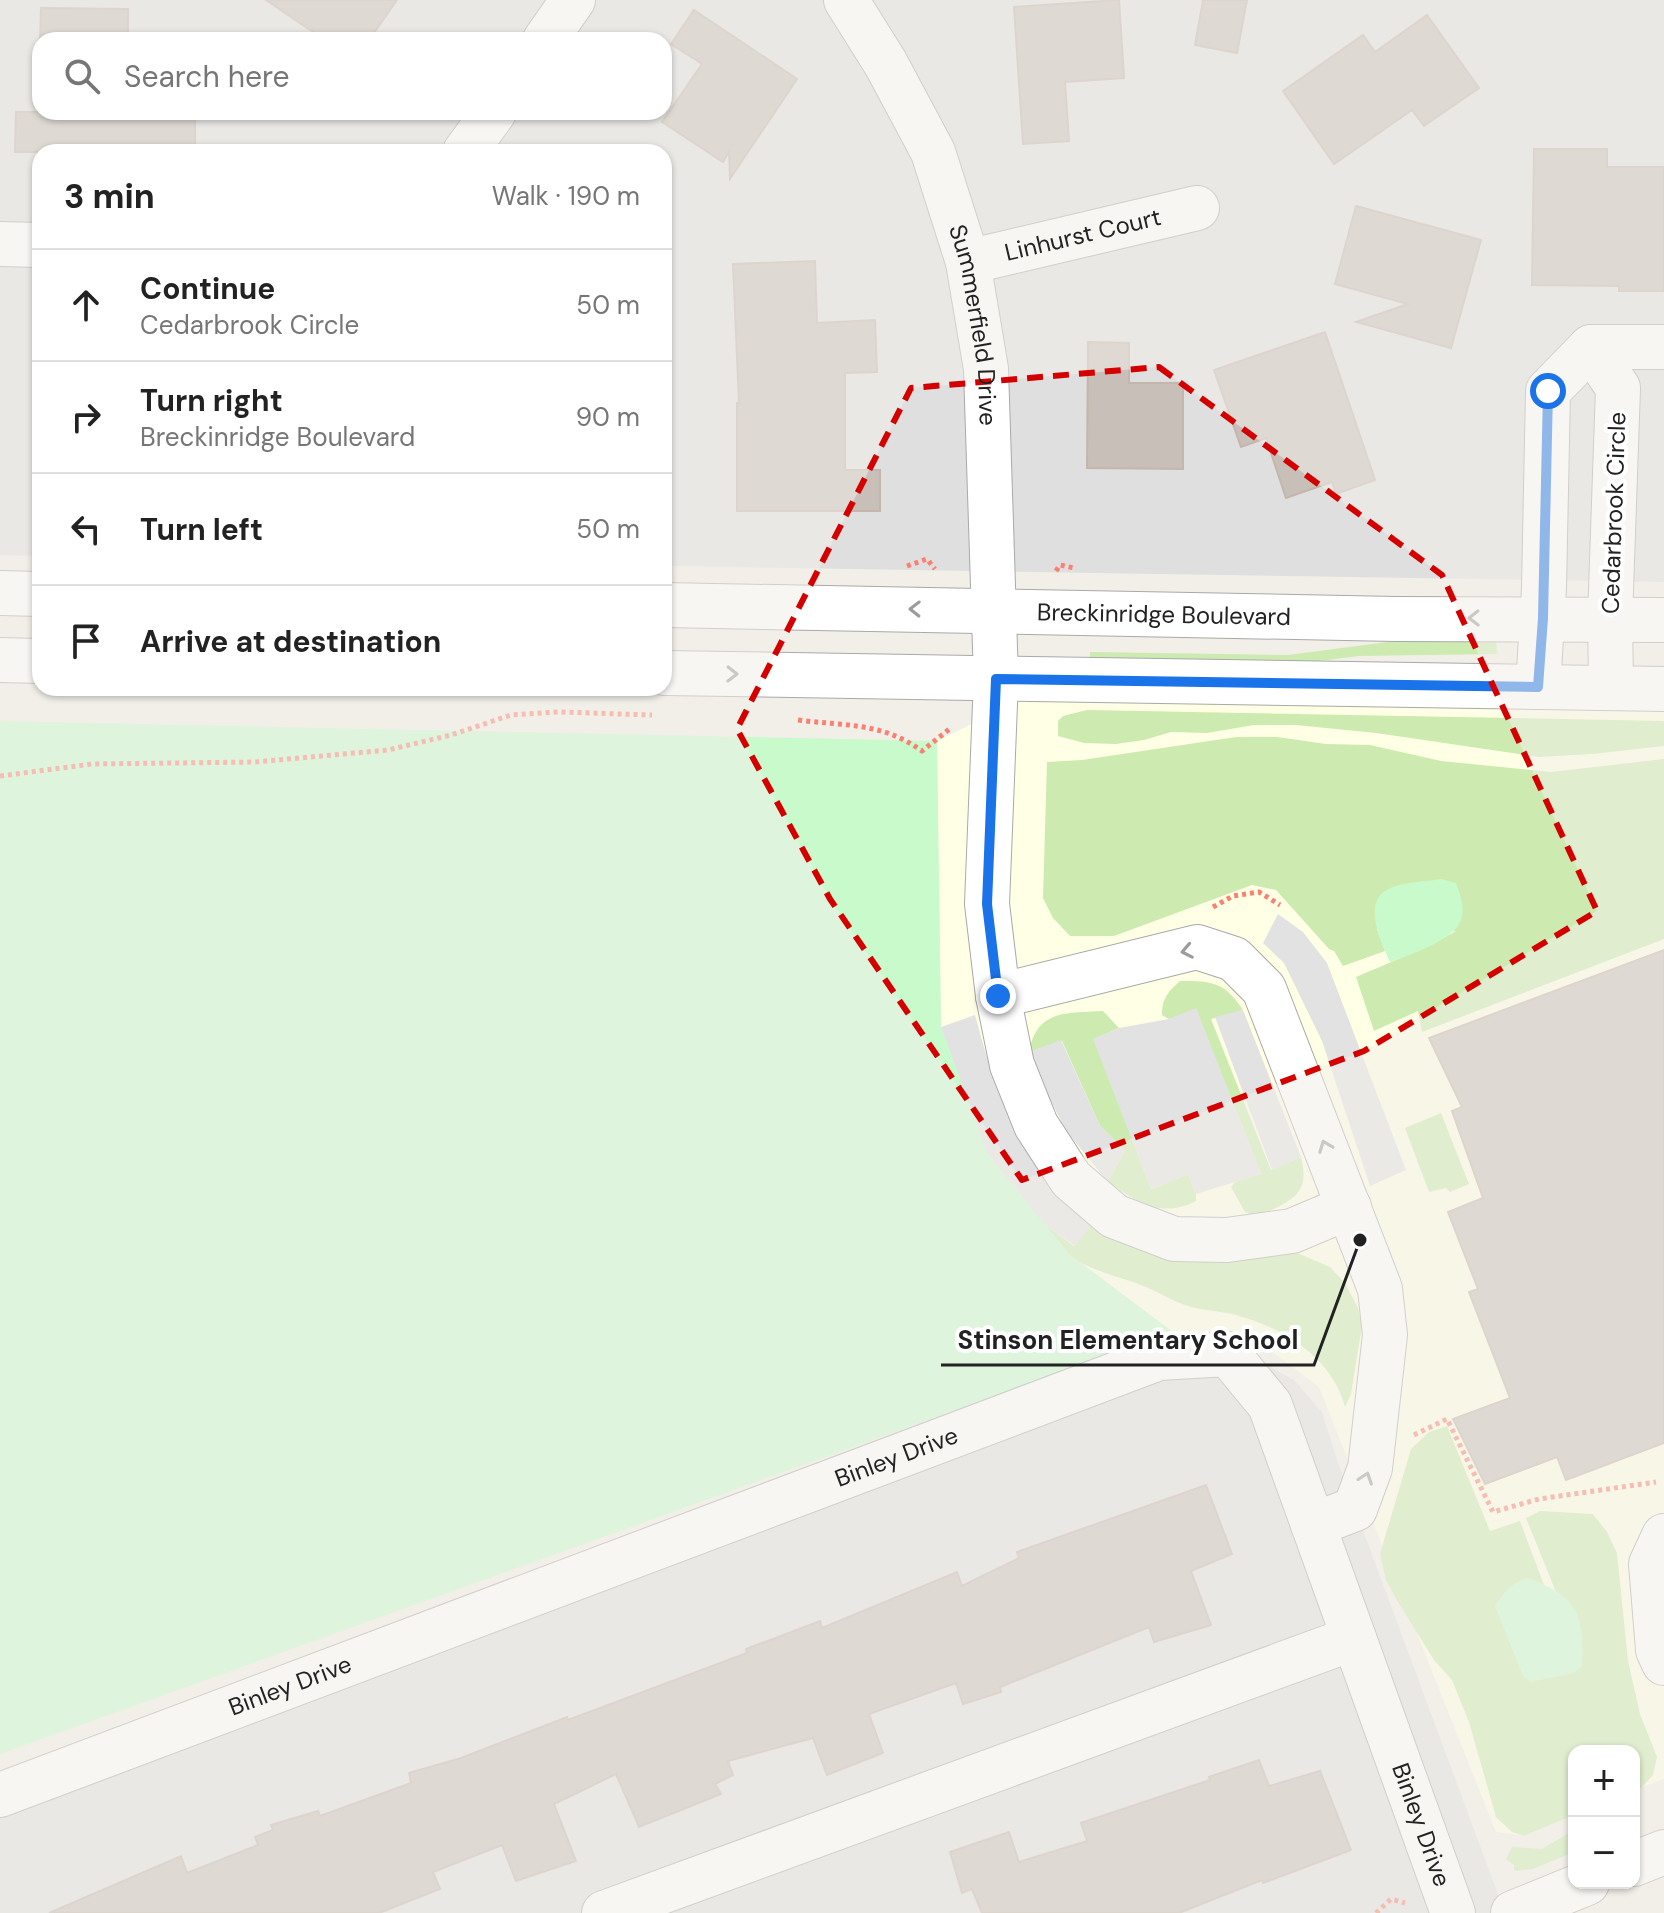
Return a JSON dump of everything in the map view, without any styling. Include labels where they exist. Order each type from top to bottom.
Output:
[{"type":"street","points":[[551,32],[573,0]]},
{"type":"street","name":"Summerfield Drive","points":[[846,0],[886,64],[933,152],[968,262],[986,369],[996,679],[987,904],[998,996],[1012,1065],[1036,1125],[1071,1179],[1114,1216],[1174,1239],[1227,1240],[1292,1231],[1349,1207]]},
{"type":"street","points":[[471,144],[488,120]]},
{"type":"street","name":"Linhurst Court","points":[[968,262],[1197,208]]},
{"type":"street","points":[[0,244],[32,245]]},
{"type":"street","points":[[1538,687],[1543,618],[1548,391],[1591,347],[1664,347]]},
{"type":"street","name":"Cedarbrook Circle","points":[[1591,347],[1618,388],[1610,619],[1611,687]]},
{"type":"street","points":[[0,593],[32,594]]},
{"type":"street","name":"Breckinridge Boulevard","points":[[672,605],[1396,619],[1664,620]]},
{"type":"street","points":[[0,660],[32,661]]},
{"type":"street","points":[[672,694],[996,679],[1664,689]]},
{"type":"street","points":[[998,996],[1197,947],[1234,959],[1264,989],[1380,1289],[1385,1335],[1370,1468],[1355,1509],[1313,1525]]},
{"type":"street","name":"Binley Drive","points":[[0,1795],[1159,1358],[1228,1354],[1270,1405],[1453,1913]]},
{"type":"street","points":[[1664,1536],[1651,1564],[1658,1650],[1664,1663]]},
{"type":"street","points":[[604,1913],[1354,1638]]},
{"type":"street","points":[[1640,1862],[1664,1852]]},
{"type":"street","points":[[1513,1913],[1572,1889]]},
{"type":"path","points":[[0,776],[92,764],[255,762],[388,750],[451,735],[511,715],[559,712],[653,696]]},
{"type":"path","points":[[789,719],[868,725],[894,734],[922,751],[952,727]]},
{"type":"path","points":[[1205,911],[1233,896],[1259,892],[1280,905]]},
{"type":"path","points":[[1409,1437],[1447,1419],[1493,1512],[1539,1499],[1656,1482]]},
{"type":"path","points":[[1376,1913],[1391,1899],[1406,1903]]},
{"type":"highlighted area","points":[[1159,367],[1442,575],[1597,911],[1364,1051],[1022,1180],[830,899],[737,729],[911,388]]},
{"type":"shaded area","points":[[0,0],[1664,0],[1664,582],[672,566],[672,144],[32,144],[32,556],[0,555]]},
{"type":"shaded area","points":[[1085,669],[1664,677],[1664,1779],[1640,1788],[1640,1745],[1568,1745],[1568,1818],[1524,1836],[1496,1832],[1319,1387],[1245,1331],[1173,1332],[1069,1254],[941,1027],[937,741]]},
{"type":"shaded area","points":[[1278,914],[1303,932],[1327,963],[1406,1170],[1370,1186],[1322,1041],[1284,963],[1263,943]]},
{"type":"shaded area","points":[[1196,1008],[1261,1174],[1196,1194],[1188,1174],[1151,1189],[1093,1039],[1119,1028],[1169,1019]]},
{"type":"shaded area","points":[[1243,1010],[1301,1157],[1272,1170],[1215,1017]]},
{"type":"shaded area","points":[[975,1015],[990,1069],[1022,1139],[1093,1223],[1075,1246],[1045,1225],[987,1153],[941,1027]]},
{"type":"shaded area","points":[[1061,1040],[1100,1126],[1125,1150],[1108,1182],[1067,1132],[1029,1052]]},
{"type":"shaded area","points":[[1154,1356],[1253,1358],[1294,1380],[1322,1412],[1338,1463],[1505,1913],[0,1913],[0,1773]]},
{"type":"green space","points":[[1403,640],[1496,640],[1497,654],[1359,656],[1280,666],[1089,666],[1090,652],[1288,655]]},
{"type":"green space","points":[[1087,710],[1664,721],[1664,746],[1539,757],[1376,733],[1296,725],[1254,725],[1207,733],[1171,732],[1116,744],[1084,743],[1058,736],[1058,721],[1063,716]]},
{"type":"green space","points":[[0,721],[937,741],[941,1027],[987,1153],[1069,1254],[1173,1332],[0,1754]]},
{"type":"green space","points":[[1236,737],[1277,737],[1326,744],[1370,745],[1441,761],[1551,772],[1664,759],[1664,939],[1422,1032],[1418,1011],[1374,1031],[1356,977],[1456,931],[1377,929],[1385,951],[1343,966],[1334,951],[1276,890],[1252,885],[1114,936],[1070,936],[1053,918],[1043,898],[1047,762],[1082,760]]},
{"type":"green space","points":[[1441,879],[1456,883],[1460,895],[1463,913],[1457,927],[1432,945],[1390,962],[1376,925],[1375,905],[1379,897],[1397,886]]},
{"type":"green space","points":[[1180,981],[1217,985],[1230,994],[1243,1010],[1211,1019],[1271,1170],[1301,1157],[1303,1182],[1297,1194],[1285,1204],[1257,1214],[1245,1212],[1231,1187],[1235,1182],[1261,1174],[1196,1009],[1169,1019],[1162,1015],[1166,996]]},
{"type":"green space","points":[[1103,1011],[1119,1028],[1094,1039],[1151,1189],[1188,1174],[1196,1201],[1172,1208],[1150,1206],[1108,1182],[1125,1150],[1100,1126],[1062,1041],[1029,1052],[1033,1038],[1046,1021],[1066,1014]]},
{"type":"green space","points":[[1441,1113],[1469,1184],[1450,1192],[1446,1188],[1429,1192],[1405,1128]]},
{"type":"green space","points":[[1093,1223],[1182,1259],[1216,1262],[1295,1252],[1330,1267],[1345,1283],[1358,1308],[1362,1326],[1351,1394],[1345,1407],[1330,1374],[1289,1337],[1256,1321],[1185,1305],[1081,1263],[1059,1248],[1045,1225],[1074,1246]]},
{"type":"green space","points":[[1447,1426],[1490,1531],[1520,1521],[1544,1585],[1556,1592],[1526,1518],[1540,1511],[1593,1514],[1607,1532],[1617,1553],[1628,1661],[1640,1714],[1657,1757],[1653,1775],[1640,1788],[1640,1745],[1568,1745],[1568,1818],[1524,1836],[1512,1832],[1496,1817],[1469,1722],[1452,1680],[1434,1660],[1386,1580],[1380,1554],[1411,1449],[1429,1432]]},
{"type":"green space","points":[[1527,1578],[1566,1599],[1578,1615],[1582,1666],[1574,1673],[1530,1682],[1523,1676],[1495,1606],[1512,1586]]},
{"type":"green space","points":[[1568,1834],[1568,1854],[1533,1869],[1514,1871],[1514,1865],[1506,1859],[1512,1847],[1542,1849]]},
{"type":"building","points":[[266,0],[397,0],[375,32],[313,32]]},
{"type":"building","points":[[1119,0],[1124,78],[1065,82],[1069,141],[1023,144],[1014,7]]},
{"type":"building","points":[[1203,0],[1247,0],[1237,53],[1195,45]]},
{"type":"building","points":[[41,8],[128,9],[128,32],[40,32]]},
{"type":"building","points":[[694,10],[797,79],[730,179],[729,152],[723,162],[662,122],[672,120],[672,108],[702,64],[672,43]]},
{"type":"building","points":[[1427,15],[1479,88],[1424,126],[1412,110],[1334,164],[1283,91],[1363,35],[1375,52]]},
{"type":"building","points":[[16,112],[32,112],[32,120],[195,120],[195,144],[32,144],[32,152],[15,152]]},
{"type":"building","points":[[1534,149],[1607,149],[1607,167],[1664,167],[1664,291],[1619,291],[1619,286],[1532,285]]},
{"type":"building","points":[[1356,206],[1481,240],[1451,348],[1356,322],[1408,304],[1335,284]]},
{"type":"building","points":[[815,261],[817,323],[875,320],[877,372],[845,373],[845,470],[880,470],[880,511],[737,511],[739,403],[733,264]]},
{"type":"building","points":[[1325,332],[1375,480],[1336,494],[1332,482],[1286,498],[1266,438],[1241,447],[1214,370]]},
{"type":"building","points":[[1088,342],[1129,343],[1129,383],[1183,383],[1183,469],[1087,468]]},
{"type":"building","points":[[1664,950],[1664,1443],[1566,1480],[1557,1457],[1485,1484],[1453,1419],[1510,1398],[1469,1292],[1478,1289],[1448,1212],[1483,1198],[1452,1111],[1462,1107],[1429,1038]]},
{"type":"building","points":[[1206,1485],[1232,1554],[1191,1571],[1211,1625],[1154,1642],[1149,1627],[1000,1687],[1001,1692],[963,1704],[956,1683],[869,1714],[883,1753],[827,1775],[813,1738],[728,1761],[733,1775],[715,1784],[721,1794],[639,1827],[616,1774],[554,1804],[576,1861],[516,1881],[502,1845],[433,1872],[440,1889],[379,1913],[49,1913],[181,1856],[187,1873],[258,1845],[255,1837],[273,1830],[271,1825],[318,1811],[320,1816],[411,1783],[409,1773],[461,1758],[567,1717],[568,1720],[747,1653],[746,1649],[820,1621],[822,1628],[957,1572],[962,1586],[1019,1558],[1017,1552]]},
{"type":"building","points":[[1259,1760],[1269,1786],[1320,1771],[1351,1850],[1263,1883],[1262,1880],[1179,1913],[982,1913],[972,1889],[962,1893],[950,1852],[1009,1832],[1019,1862],[1087,1841],[1081,1823],[1210,1780],[1209,1777]]},
{"type":"place","name":"Stinson Elementary School","points":[[1360,1240]]},
{"type":"route","points":[[998,996],[987,904],[996,679],[1538,687],[1543,618],[1548,391]]}]
